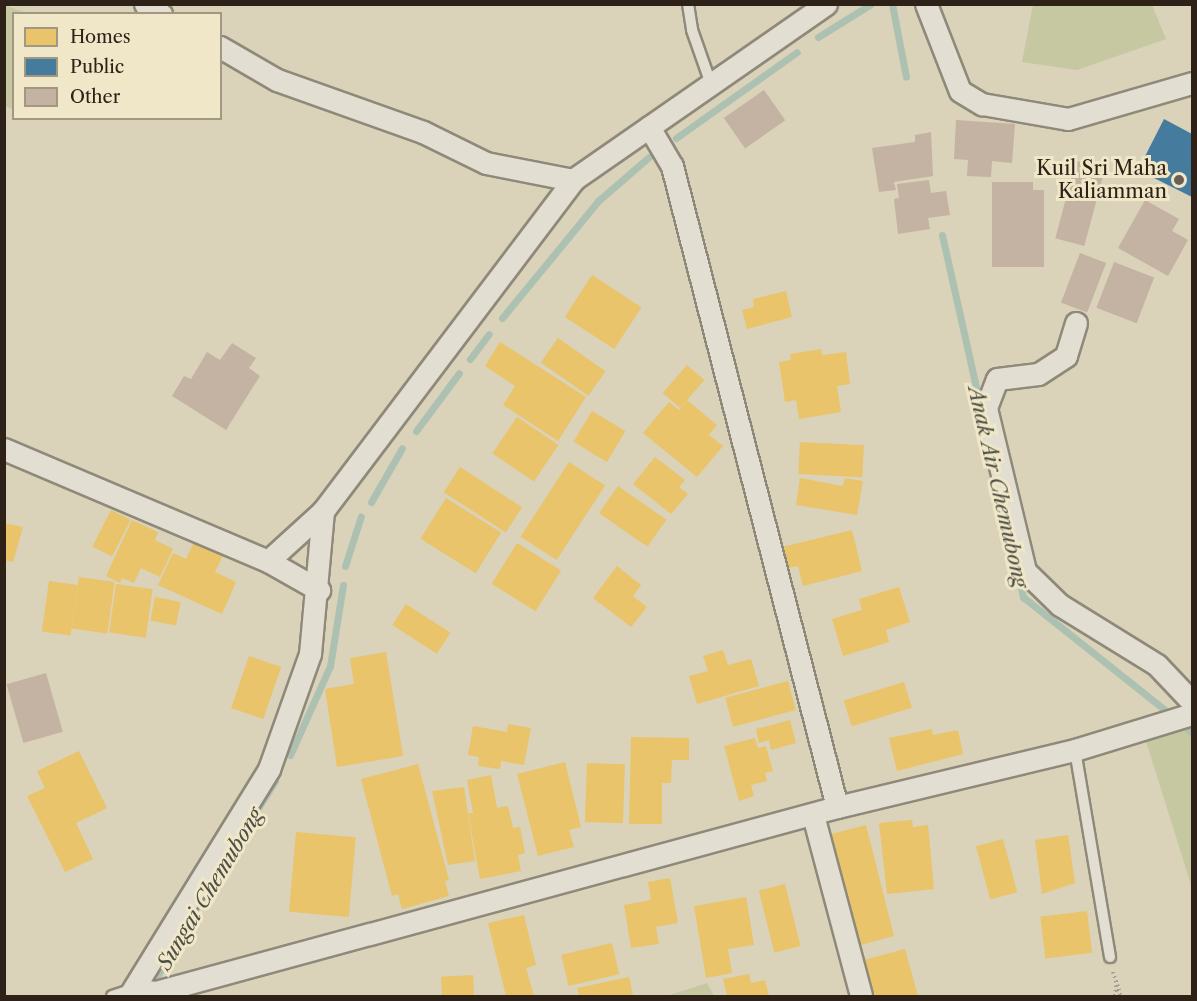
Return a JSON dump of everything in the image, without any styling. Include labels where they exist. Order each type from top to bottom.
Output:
[{"type":"street","points":[[268,561],[323,511],[573,180],[826,4]]},
{"type":"street","points":[[926,4],[960,91],[982,104],[1068,119],[1192,83]]},
{"type":"street","points":[[222,48],[277,80],[423,132],[486,163],[573,180]]},
{"type":"street","points":[[649,127],[672,165],[837,807]]},
{"type":"street","points":[[1076,323],[1066,356],[1038,374],[997,379],[986,408],[1025,571],[1060,605],[1157,665],[1192,702]]},
{"type":"street","points":[[4,449],[268,561],[318,590]]},
{"type":"street","points":[[139,992],[268,769],[310,654],[318,590],[323,511]]},
{"type":"street","points":[[139,992],[837,807],[1075,750],[1192,714]]},
{"type":"street","points":[[813,815],[861,996]]},
{"type":"lane","points":[[688,4],[692,30],[711,84]]},
{"type":"lane","points":[[1075,750],[1110,957]]},
{"type":"lane","points":[[112,996],[139,992]]},
{"type":"path","points":[[1110,957],[1116,986],[1121,996]]},
{"type":"path","points":[[1115,996],[1116,986]]},
{"type":"green space","points":[[4,5],[23,12],[12,12],[12,109],[5,106]]},
{"type":"green space","points":[[1033,5],[1152,5],[1166,39],[1077,70],[1022,62]]},
{"type":"green space","points":[[1192,721],[1192,888],[1146,741]]},
{"type":"green space","points":[[707,983],[714,996],[667,996]]},
{"type":"building: Homes","points":[[592,275],[641,307],[614,349],[565,317]]},
{"type":"building: Homes","points":[[786,291],[792,317],[747,329],[742,310],[754,307],[753,299]]},
{"type":"building: Homes","points":[[558,338],[606,371],[588,396],[541,363]]},
{"type":"building: Homes","points":[[500,342],[586,397],[558,441],[503,405],[515,386],[485,366]]},
{"type":"building: Homes","points":[[821,349],[822,355],[846,352],[850,384],[837,386],[841,412],[799,419],[796,400],[785,402],[779,362],[791,360],[790,354]]},
{"type":"building: Homes","points":[[687,365],[704,380],[680,408],[663,393]]},
{"type":"building: Homes","points":[[687,400],[717,425],[709,435],[723,446],[697,477],[643,433],[669,402],[679,410]]},
{"type":"building: Homes","points":[[592,411],[625,431],[607,462],[573,442]]},
{"type":"building: Homes","points":[[517,417],[558,445],[534,481],[492,453]]},
{"type":"building: Homes","points":[[800,442],[864,445],[862,477],[798,474]]},
{"type":"building: Homes","points":[[655,457],[685,480],[679,487],[688,494],[671,514],[633,484]]},
{"type":"building: Homes","points":[[569,462],[605,485],[557,560],[521,537]]},
{"type":"building: Homes","points":[[460,467],[522,507],[506,532],[444,492]]},
{"type":"building: Homes","points":[[800,478],[843,486],[845,478],[863,481],[857,515],[796,505]]},
{"type":"building: Homes","points":[[618,486],[666,520],[647,547],[599,513]]},
{"type":"building: Homes","points":[[446,498],[501,532],[476,573],[421,539]]},
{"type":"building: Homes","points":[[111,510],[131,520],[112,557],[92,547]]},
{"type":"building: Homes","points":[[132,520],[158,532],[155,540],[173,549],[160,577],[141,568],[134,583],[122,578],[120,583],[106,576]]},
{"type":"building: Homes","points":[[4,523],[23,527],[13,562],[4,560]]},
{"type":"building: Homes","points":[[852,530],[862,571],[803,586],[798,566],[788,568],[782,547]]},
{"type":"building: Homes","points":[[194,542],[223,555],[215,572],[236,582],[222,614],[158,585],[173,553],[186,559]]},
{"type":"building: Homes","points":[[517,543],[561,571],[536,611],[492,584]]},
{"type":"building: Homes","points":[[617,566],[641,585],[633,596],[647,607],[631,627],[593,598]]},
{"type":"building: Homes","points":[[79,577],[115,582],[107,634],[72,628]]},
{"type":"building: Homes","points":[[49,581],[78,585],[71,636],[42,632]]},
{"type":"building: Homes","points":[[116,584],[153,589],[146,638],[109,633]]},
{"type":"building: Homes","points":[[899,587],[910,622],[886,630],[889,642],[843,656],[832,619],[862,610],[859,599]]},
{"type":"building: Homes","points":[[155,597],[181,602],[176,626],[150,621]]},
{"type":"building: Homes","points":[[406,604],[450,633],[437,654],[392,625]]},
{"type":"building: Homes","points":[[723,650],[728,665],[751,659],[759,686],[697,704],[689,676],[708,671],[703,656]]},
{"type":"building: Homes","points":[[386,652],[403,756],[337,767],[325,689],[354,684],[350,658]]},
{"type":"building: Homes","points":[[249,656],[281,667],[263,719],[231,708]]},
{"type":"building: Homes","points":[[788,681],[796,710],[733,727],[725,698]]},
{"type":"building: Homes","points":[[904,682],[912,708],[852,726],[844,700]]},
{"type":"building: Homes","points":[[790,720],[796,743],[771,750],[769,740],[759,743],[756,729]]},
{"type":"building: Homes","points":[[508,724],[531,728],[524,765],[501,761],[500,769],[478,766],[479,757],[468,755],[473,726],[507,732]]},
{"type":"building: Homes","points":[[932,729],[933,735],[958,730],[963,754],[897,771],[889,738]]},
{"type":"building: Homes","points":[[631,737],[689,738],[689,760],[672,760],[671,783],[662,783],[662,824],[629,824]]},
{"type":"building: Homes","points":[[755,738],[758,748],[766,746],[773,771],[765,773],[767,781],[751,785],[754,796],[739,801],[724,746]]},
{"type":"building: Homes","points":[[79,751],[107,808],[76,823],[93,859],[65,872],[27,796],[45,788],[37,771]]},
{"type":"building: Homes","points":[[565,762],[581,827],[569,830],[574,847],[538,856],[517,774]]},
{"type":"building: Homes","points":[[587,763],[625,764],[623,823],[585,822]]},
{"type":"building: Homes","points":[[418,764],[449,880],[445,881],[449,896],[402,909],[398,894],[392,896],[361,779]]},
{"type":"building: Homes","points":[[491,775],[497,808],[508,806],[513,828],[520,827],[525,853],[518,855],[521,871],[480,879],[468,813],[473,813],[467,780]]},
{"type":"building: Homes","points":[[464,787],[475,861],[448,865],[432,791]]},
{"type":"building: Homes","points":[[912,820],[913,827],[928,825],[934,889],[887,894],[879,823]]},
{"type":"building: Homes","points":[[866,825],[894,936],[857,946],[820,837]]},
{"type":"building: Homes","points":[[296,832],[356,837],[349,917],[289,912]]},
{"type":"building: Homes","points":[[1068,835],[1075,883],[1042,894],[1035,840]]},
{"type":"building: Homes","points":[[1003,839],[1017,892],[990,899],[976,846]]},
{"type":"building: Homes","points":[[670,878],[678,923],[656,927],[659,944],[631,948],[624,905],[651,900],[648,882]]},
{"type":"building: Homes","points":[[785,884],[800,946],[774,953],[759,891]]},
{"type":"building: Homes","points":[[746,897],[754,945],[728,949],[732,973],[706,978],[694,906]]},
{"type":"building: Homes","points":[[1087,911],[1092,953],[1045,958],[1040,917]]},
{"type":"building: Homes","points":[[524,915],[536,965],[526,968],[534,996],[506,996],[488,923]]},
{"type":"building: Homes","points":[[612,943],[619,974],[569,986],[561,955]]},
{"type":"building: Homes","points":[[905,949],[918,996],[869,996],[860,961]]},
{"type":"building: Homes","points":[[749,974],[751,983],[765,980],[769,996],[727,996],[723,979]]},
{"type":"building: Homes","points":[[473,975],[474,996],[442,996],[441,977]]},
{"type":"building: Homes","points":[[629,977],[633,996],[579,996],[577,988]]},
{"type":"building: Public","points":[[1164,119],[1192,134],[1192,197],[1138,170]]},
{"type":"building: Other","points":[[764,90],[785,120],[745,148],[724,118]]},
{"type":"building: Other","points":[[956,120],[1015,124],[1012,163],[992,161],[991,177],[967,176],[968,160],[954,159]]},
{"type":"building: Other","points":[[931,132],[933,176],[894,182],[896,190],[879,192],[872,148],[915,142],[915,135]]},
{"type":"building: Other","points":[[1076,161],[1105,169],[1084,246],[1055,238]]},
{"type":"building: Other","points":[[929,180],[931,193],[946,191],[950,215],[928,218],[930,229],[898,234],[894,199],[899,198],[897,184]]},
{"type":"building: Other","points":[[992,182],[1033,182],[1033,190],[1044,190],[1044,267],[992,267]]},
{"type":"building: Other","points":[[1145,200],[1179,219],[1172,231],[1188,240],[1168,276],[1118,248]]},
{"type":"building: Other","points":[[1080,253],[1106,263],[1087,313],[1061,302]]},
{"type":"building: Other","points":[[1114,262],[1154,277],[1137,323],[1096,308]]},
{"type":"building: Other","points":[[232,343],[256,358],[249,368],[260,376],[226,430],[172,396],[184,376],[191,379],[207,352],[220,360]]},
{"type":"building: Other","points":[[46,673],[63,732],[23,743],[7,684]]},
{"type":"waterway","name":"Sungai Chemubong","points":[[818,37],[871,4]]},
{"type":"waterway","name":"Anak Air Chemubong","points":[[892,4],[906,77]]},
{"type":"waterway","name":"Sungai Chemubong","points":[[676,138],[797,52]]},
{"type":"waterway","name":"Sungai Chemubong","points":[[502,318],[598,201],[649,157]]},
{"type":"waterway","name":"Anak Air Chemubong","points":[[942,235],[980,405]]},
{"type":"waterway","name":"Sungai Chemubong","points":[[470,359],[489,334]]},
{"type":"waterway","name":"Sungai Chemubong","points":[[416,431],[459,373]]},
{"type":"waterway","name":"Sungai Chemubong","points":[[371,502],[402,448]]},
{"type":"waterway","name":"Sungai Chemubong","points":[[345,566],[361,516]]},
{"type":"waterway","name":"Anak Air Chemubong","points":[[1017,571],[1023,597],[1165,710]]},
{"type":"waterway","name":"Sungai Chemubong","points":[[290,755],[330,666],[343,585]]},
{"type":"waterway","name":"Anak Air Chemubong","points":[[1185,726],[1192,733]]},
{"type":"waterway","name":"Sungai Chemubong","points":[[227,857],[275,781]]},
{"type":"waterway","name":"Sungai Chemubong","points":[[151,987],[205,892]]},
{"type":"place","name":"Kuil Sri Maha Kaliamman","points":[[1179,180]]}]
